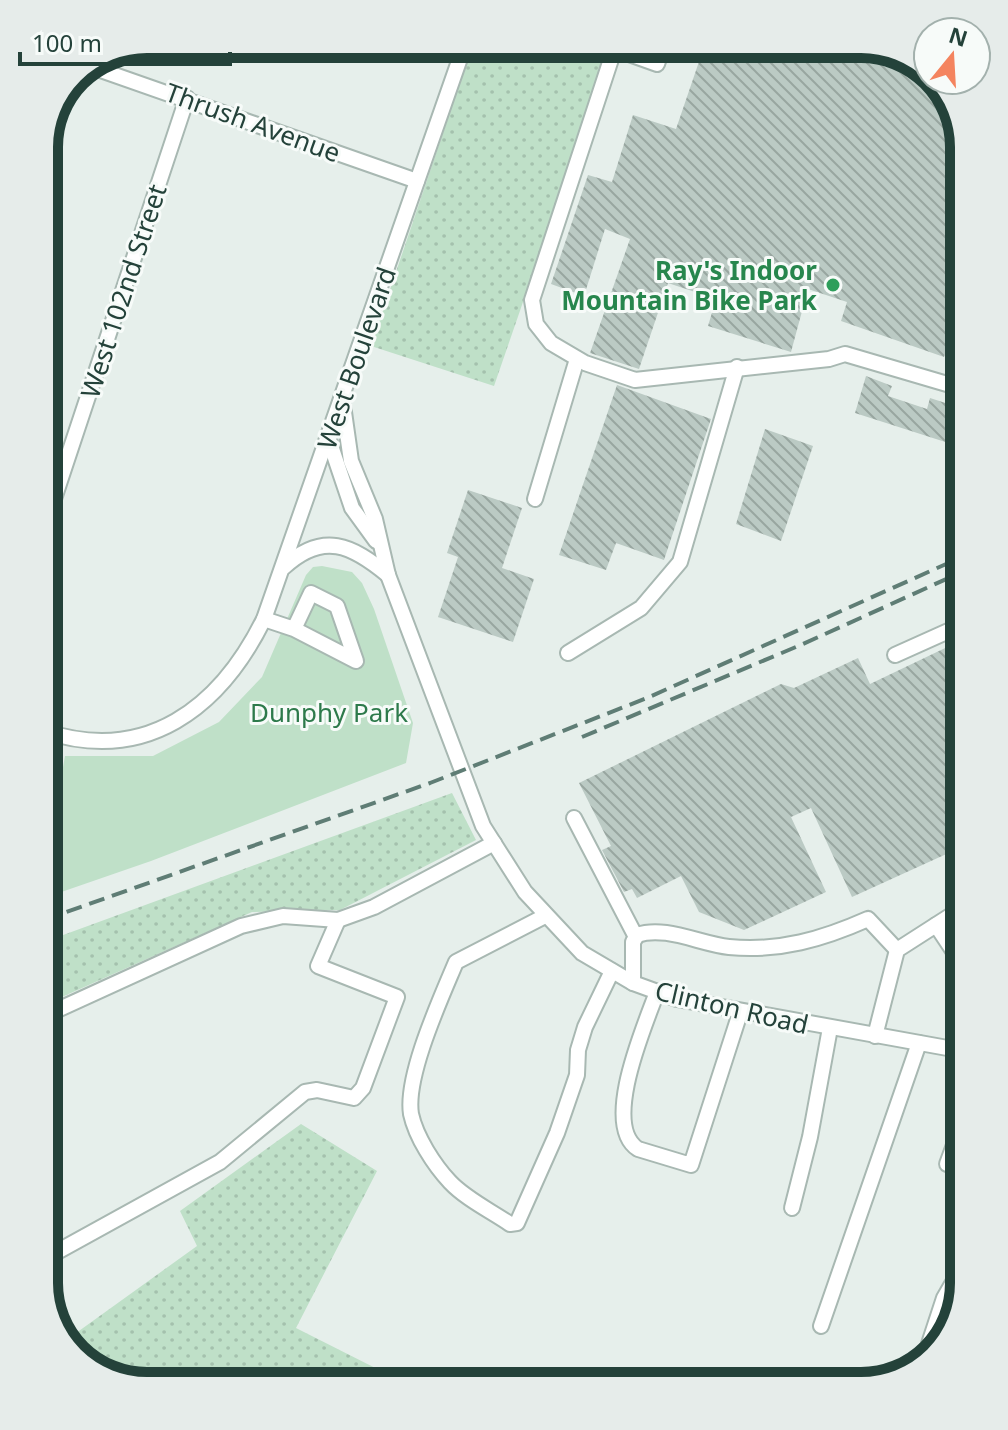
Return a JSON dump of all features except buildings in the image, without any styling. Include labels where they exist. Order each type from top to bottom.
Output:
[{"type":"street","name":"West Boulevard","points":[[58,736],[73,741],[118,743],[157,729],[192,711],[238,668],[264,619],[460,58]]},
{"type":"street","points":[[611,58],[532,300],[536,324],[543,335],[577,359],[635,380],[829,359],[845,354],[950,385]]},
{"type":"street","points":[[642,58],[657,64],[659,58]]},
{"type":"street","name":"Thrush Avenue","points":[[103,70],[417,181]]},
{"type":"street","name":"West 102nd Street","points":[[58,487],[187,98]]},
{"type":"street","points":[[535,499],[577,359]]},
{"type":"street","points":[[568,653],[641,608],[680,562],[737,367]]},
{"type":"street","name":"Clinton Road","points":[[342,398],[351,461],[375,519],[388,575],[468,794],[494,843],[545,916],[582,953],[633,983],[657,992],[740,1013],[950,1049]]},
{"type":"street","name":"Clinton Road","points":[[328,437],[352,508],[380,547]]},
{"type":"street","points":[[335,464],[351,461]]},
{"type":"street","points":[[281,569],[312,548],[341,546],[355,550],[388,575]]},
{"type":"street","points":[[264,619],[312,637],[356,661],[337,606],[311,593],[294,629]]},
{"type":"street","points":[[895,655],[950,630]]},
{"type":"street","points":[[574,818],[636,937],[633,983]]},
{"type":"street","points":[[58,1010],[241,926],[283,916],[338,920],[374,907],[494,843]]},
{"type":"street","points":[[545,916],[456,962],[425,1040],[410,1100],[412,1116],[427,1151],[451,1183],[510,1224],[517,1223],[557,1133],[577,1075],[578,1050],[585,1027],[612,971]]},
{"type":"street","points":[[875,1036],[897,950],[950,916]]},
{"type":"street","points":[[636,937],[653,931],[731,947],[788,946],[814,941],[868,919],[897,950]]},
{"type":"street","points":[[58,1251],[220,1162],[305,1092],[317,1090],[354,1098],[363,1088],[397,997],[318,966],[338,920]]},
{"type":"street","points":[[936,925],[950,936]]},
{"type":"street","points":[[657,992],[631,1071],[622,1120],[631,1144],[638,1149],[691,1165],[740,1013]]},
{"type":"street","points":[[792,1208],[810,1137],[830,1028]]},
{"type":"street","points":[[821,1326],[919,1043]]},
{"type":"street","points":[[947,1164],[950,1156]]},
{"type":"street","points":[[931,1338],[950,1288]]},
{"type":"green space","points":[[468,58],[607,58],[494,386],[371,346]]},
{"type":"green space","name":"Dunphy Park","points":[[313,567],[352,572],[362,583],[413,723],[406,763],[151,861],[58,893],[58,795],[65,756],[153,756],[219,722],[262,677],[306,575]]},
{"type":"green space","points":[[452,793],[476,840],[340,910],[252,912],[58,999],[58,937]]},
{"type":"green space","points":[[301,1124],[377,1171],[296,1328],[383,1372],[141,1372],[119,1367],[93,1354],[74,1334],[197,1246],[180,1211]]},
{"type":"railway","points":[[58,915],[430,783],[647,698],[950,562]]},
{"type":"railway","points":[[582,737],[803,644],[950,577]]},
{"type":"place","name":"Ray's Indoor Mountain Bike Park","points":[[833,285]]}]
